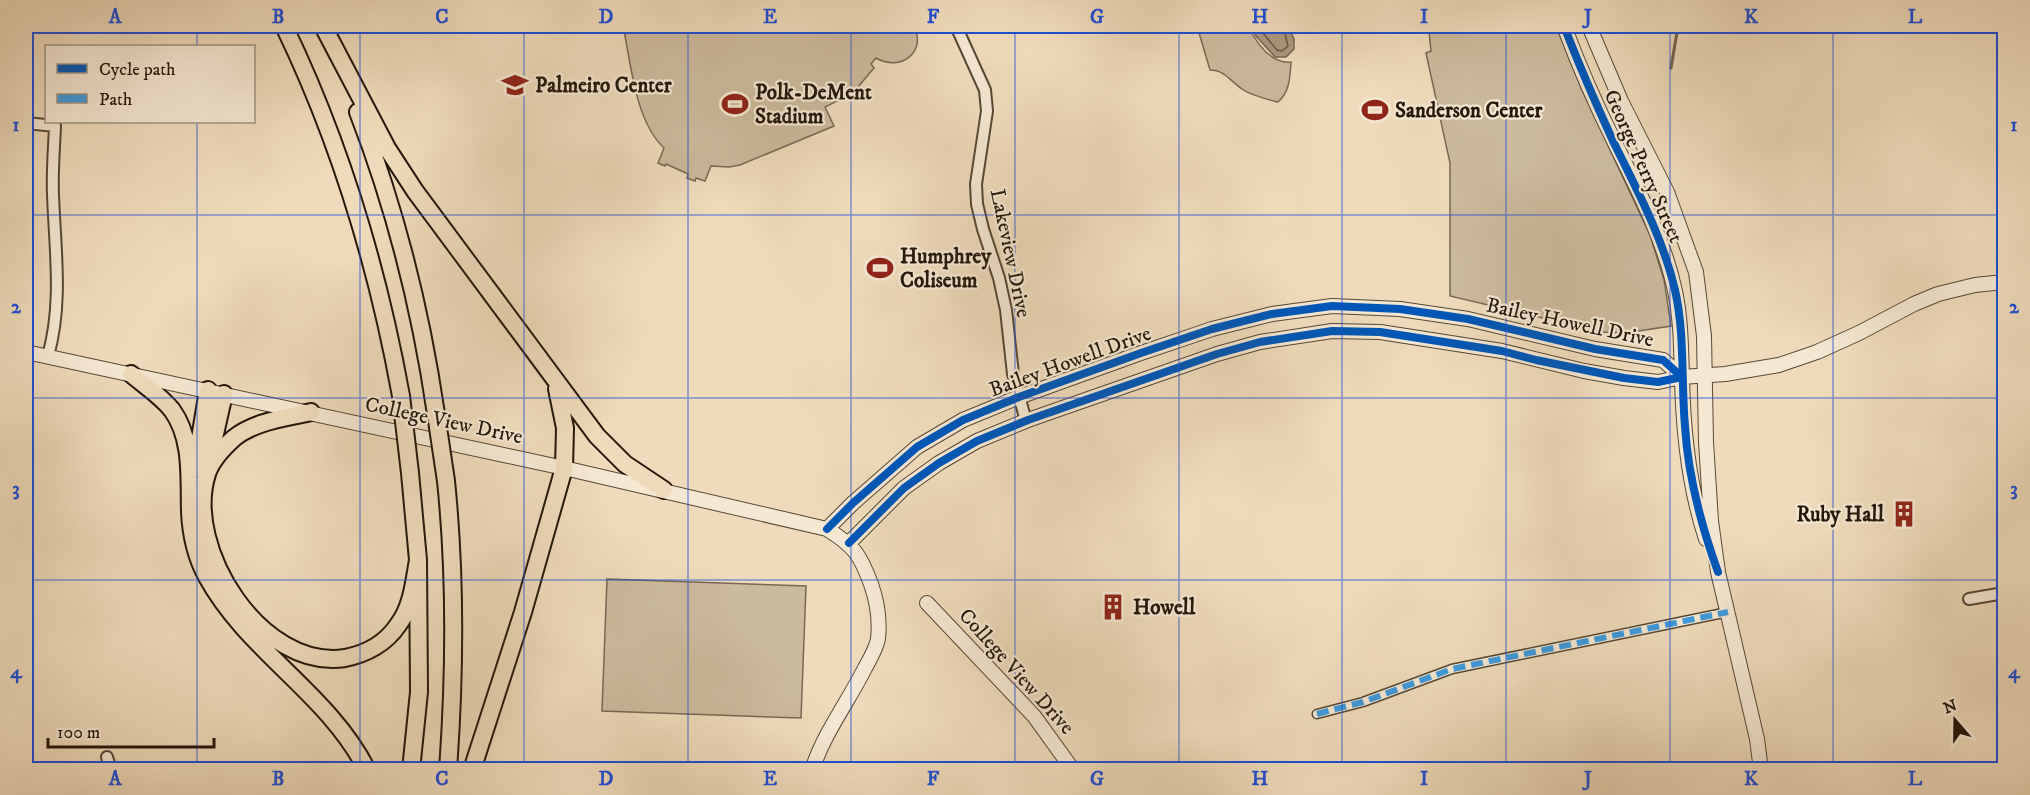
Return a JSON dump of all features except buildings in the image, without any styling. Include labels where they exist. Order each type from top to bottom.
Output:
[{"type":"main road","points":[[284,26],[318,101],[342,168],[383,303],[401,396],[418,560],[419,692],[411,770]]},
{"type":"main road","points":[[323,26],[387,148],[415,191],[597,436],[626,464],[664,490]]},
{"type":"main road","points":[[333,47],[395,221],[423,335],[436,414],[446,481],[454,571],[454,654],[448,770]]},
{"type":"main road","points":[[131,374],[161,398],[177,418],[185,440],[195,545],[200,562],[217,594],[242,626],[325,709],[340,727],[367,770]]},
{"type":"main road","points":[[472,770],[523,612],[564,468],[565,428],[554,380]]},
{"type":"main road","points":[[216,392],[204,513],[209,546],[219,570],[242,608],[256,623],[284,645],[308,657],[339,659],[366,653],[399,625],[412,591],[418,560]]},
{"type":"main road","points":[[190,493],[216,392]]},
{"type":"main road","points":[[207,472],[224,447],[236,436],[272,421],[311,412]]},
{"type":"street","name":"Lakeview Drive","points":[[956,26],[985,90],[987,111],[976,194],[983,229],[1004,299],[1013,374],[1026,421]]},
{"type":"street","name":"George Perry Street","points":[[1564,26],[1580,68],[1638,189],[1663,251],[1675,289],[1680,325],[1685,429],[1691,478],[1702,527],[1718,572],[1728,612],[1757,739],[1761,770]]},
{"type":"street","name":"George Perry Street","points":[[1589,26],[1621,101],[1667,192],[1696,272],[1704,336],[1706,442],[1711,521],[1718,572]]},
{"type":"street","points":[[26,123],[55,126],[53,193],[58,287],[53,337],[48,357]]},
{"type":"street","points":[[1682,377],[1706,376],[1779,365],[1817,352],[1938,294],[1975,285],[2004,282]]},
{"type":"street","name":"Bailey Howell Drive","points":[[827,529],[917,447],[963,420],[1019,397],[1212,329],[1272,314],[1332,306],[1400,309],[1468,320],[1595,349],[1663,360],[1682,377]]},
{"type":"street","name":"Bailey Howell Drive","points":[[849,543],[904,488],[939,463],[977,441],[1026,421],[1217,354],[1260,342],[1332,331],[1380,332],[1502,351],[1624,378],[1658,382],[1682,377]]},
{"type":"street","name":"College View Drive","points":[[26,352],[664,490],[827,529],[849,543]]},
{"type":"street","points":[[812,770],[825,739],[861,676],[878,639],[879,618],[874,593],[865,569],[849,543]]},
{"type":"street","points":[[1969,599],[2004,593]]},
{"type":"street","name":"College View Drive","points":[[927,603],[1034,716],[1073,770]]},
{"type":"street","points":[[1317,714],[1363,702],[1452,669],[1728,612]]},
{"type":"street","points":[[107,757],[111,770]]},
{"type":"shaded area","name":"Polk-DeMent Stadium","points":[[623,26],[914,26],[917,44],[914,52],[902,61],[885,62],[876,58],[871,64],[874,68],[853,93],[825,107],[834,126],[740,165],[711,166],[705,181],[696,178],[695,181],[687,178],[688,174],[666,164],[665,166],[658,163],[664,148],[654,137],[640,107]]},
{"type":"shaded area","points":[[1197,26],[1248,26],[1255,39],[1270,56],[1283,62],[1291,62],[1289,84],[1282,98],[1278,102],[1255,95],[1242,89],[1224,74],[1210,70]]},
{"type":"shaded area","points":[[1466,26],[1556,26],[1582,90],[1650,235],[1664,280],[1671,326],[1625,333],[1602,332],[1450,296],[1450,163],[1426,53],[1431,51],[1429,32]]},
{"type":"shaded area","points":[[607,579],[806,586],[801,718],[602,711]]},
{"type":"water","points":[[1251,26],[1288,26],[1294,39],[1294,49],[1286,57],[1275,57],[1256,36]]},
{"type":"waterway","points":[[1671,68],[1678,26]]},
{"type":"marked path","points":[[1317,714],[1363,702],[1452,669],[1728,612]]},
{"type":"cycle path","points":[[1564,26],[1614,143],[1649,215],[1670,271],[1680,323],[1689,464],[1701,519],[1718,572]]},
{"type":"cycle path","points":[[827,529],[917,447],[963,420],[1141,353],[1212,329],[1272,314],[1332,306],[1400,309],[1468,319],[1595,349],[1663,360],[1682,377]]},
{"type":"cycle path","points":[[849,543],[904,488],[939,463],[977,441],[1028,420],[1217,354],[1260,342],[1332,331],[1380,332],[1502,351],[1624,378],[1658,382],[1682,377]]},
{"type":"place","name":"Palmeiro Center","points":[[515,85]]},
{"type":"place","name":"Polk-DeMent Stadium","points":[[735,104]]},
{"type":"place","name":"Sanderson Center","points":[[1375,110]]},
{"type":"place","name":"Humphrey Coliseum","points":[[880,268]]},
{"type":"place","name":"Ruby Hall","points":[[1904,514]]},
{"type":"place","name":"Howell","points":[[1113,607]]}]
